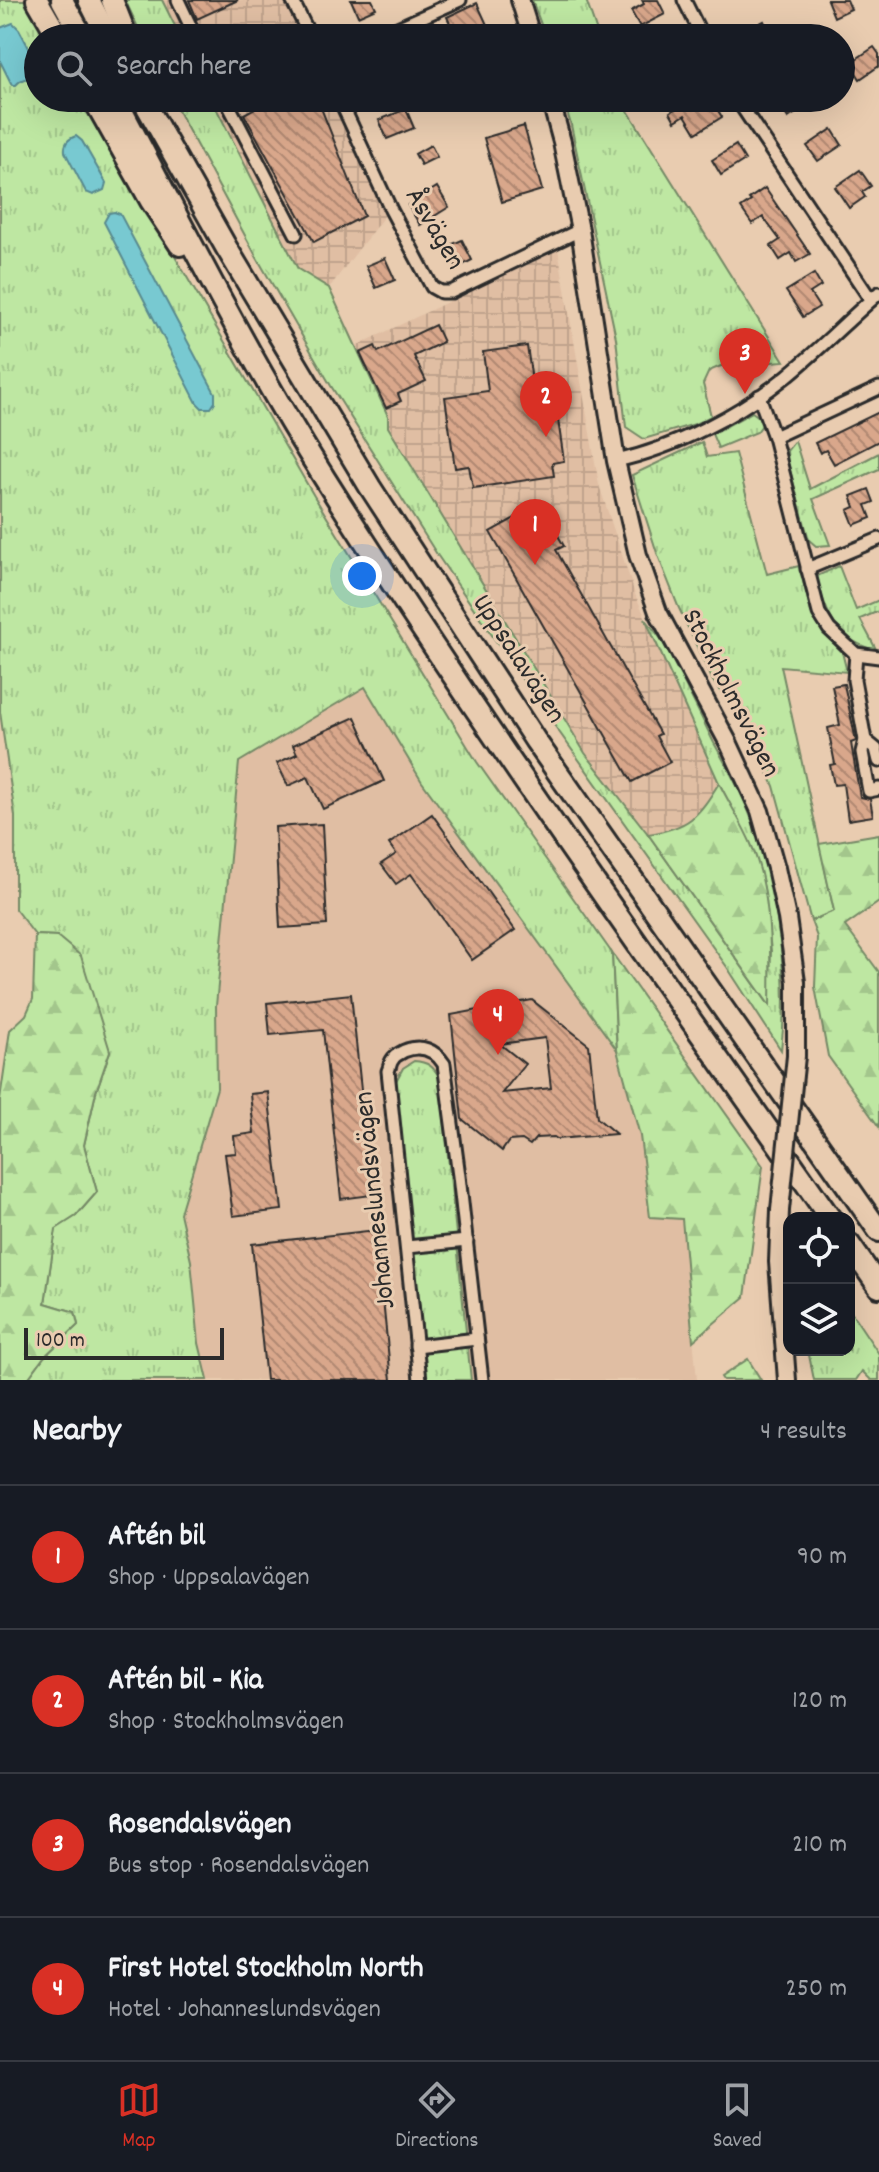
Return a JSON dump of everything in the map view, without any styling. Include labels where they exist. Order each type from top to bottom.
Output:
[{"type":"highway","points":[[37,0],[51,24]]},
{"type":"highway","points":[[62,0],[75,24]]},
{"type":"highway","points":[[89,0],[101,24]]},
{"type":"highway","points":[[112,0],[121,24]]},
{"type":"highway","points":[[101,112],[151,201],[260,370],[324,477],[505,754],[826,1212]]},
{"type":"highway","points":[[122,112],[260,370]]},
{"type":"highway","name":"Uppsalavägen","points":[[150,112],[226,247],[370,487],[526,726],[879,1231]]},
{"type":"highway","points":[[162,112],[226,247]]},
{"type":"highway","points":[[855,1253],[879,1287]]},
{"type":"main road","points":[[520,0],[528,24]]},
{"type":"main road","name":"Stockholmsvägen","points":[[554,112],[580,230],[616,461],[638,555],[658,612],[729,744],[760,811],[787,918],[796,982],[796,1056],[780,1210],[778,1262],[787,1380]]},
{"type":"main road","name":"Stockholmsvägen","points":[[782,1320],[783,1324]]},
{"type":"main road","name":"Stockholmsvägen","points":[[791,1356],[797,1380]]},
{"type":"street","points":[[178,0],[189,24]]},
{"type":"street","points":[[292,0],[304,24]]},
{"type":"street","points":[[406,24],[460,0]]},
{"type":"street","points":[[684,0],[696,24]]},
{"type":"street","points":[[232,112],[296,234]]},
{"type":"street","name":"Åsvägen","points":[[346,112],[391,210],[432,287],[441,292],[451,292],[580,230]]},
{"type":"street","points":[[616,461],[701,431],[759,396],[785,378],[875,296],[746,112]]},
{"type":"street","points":[[774,437],[879,388]]},
{"type":"street","points":[[759,396],[774,437],[819,613],[829,629],[856,654],[879,657]]},
{"type":"street","points":[[807,569],[879,539]]},
{"type":"street","points":[[856,654],[854,680],[865,740],[862,752],[869,791],[879,789]]},
{"type":"street","points":[[865,740],[876,749],[879,761]]},
{"type":"street","name":"Johanneslundsvägen","points":[[420,1380],[388,1071],[399,1053],[423,1048],[438,1054],[444,1064],[482,1380]]},
{"type":"street","points":[[407,1247],[467,1241]]},
{"type":"street","points":[[416,1346],[477,1339]]},
{"type":"shaded area","points":[[162,0],[290,0],[301,24],[174,24]]},
{"type":"shaded area","points":[[218,112],[342,112],[388,211],[329,288],[298,269]]},
{"type":"shaded area","points":[[558,249],[599,485],[635,594],[719,783],[706,805],[691,821],[670,831],[648,834],[585,753],[388,426],[388,416],[356,346]]},
{"type":"shaded area","points":[[365,687],[422,782],[617,1050],[640,1136],[650,1217],[682,1219],[697,1380],[208,1380],[199,1343],[180,1213],[217,1088],[216,1006],[239,762]]},
{"type":"green space","points":[[0,0],[27,0],[40,24],[24,24],[24,112],[91,112],[314,496],[477,762],[612,953],[617,1050],[422,782],[365,687],[239,762],[216,1006],[217,1088],[180,1213],[191,1261],[199,1343],[208,1380],[27,1380],[44,1357],[78,1325],[75,1312],[45,1303],[56,1228],[76,1216],[97,1192],[84,1145],[96,1092],[110,1051],[57,936],[35,935],[15,909],[15,816],[0,712]]},
{"type":"green space","points":[[125,0],[162,0],[174,24],[136,24]]},
{"type":"green space","points":[[532,0],[586,0],[594,24],[541,24]]},
{"type":"green space","points":[[179,112],[218,112],[298,269],[329,288],[388,416],[388,427],[585,753],[648,834],[769,1005],[771,951],[764,888],[752,847],[719,783],[645,618],[661,639],[741,794],[762,852],[780,936],[784,994],[781,1050],[727,967],[537,701],[438,556],[331,386]]},
{"type":"green space","points":[[567,112],[629,112],[784,361],[721,366],[709,371],[703,384],[711,416],[695,424],[644,439],[626,427],[616,338]]},
{"type":"green space","points":[[752,412],[759,417],[762,425],[757,432],[718,448],[712,434]]},
{"type":"green space","points":[[795,441],[810,489],[879,453],[879,469],[813,499],[830,545],[816,546],[809,540],[788,463],[787,451]]},
{"type":"green space","points":[[702,442],[707,457],[735,453],[767,574],[799,566],[811,612],[842,652],[847,672],[781,666],[834,911],[811,921],[774,786],[749,730],[713,681],[678,606],[632,475]]},
{"type":"green space","points":[[839,566],[856,610],[879,600],[879,611],[860,619],[877,651],[850,640],[829,615],[815,577]]},
{"type":"green space","points":[[719,783],[744,828],[763,882],[770,945],[770,1006],[648,834],[673,828],[691,819]]},
{"type":"green space","points":[[879,834],[879,902],[845,926],[879,972],[879,1127],[828,1056],[815,987],[817,937],[811,921],[834,911],[819,844]]},
{"type":"green space","points":[[35,935],[57,936],[81,956],[110,1051],[96,1092],[84,1145],[97,1192],[76,1216],[56,1229],[45,1303],[75,1312],[78,1325],[44,1357],[27,1380],[0,1380],[0,1099],[10,1030],[26,1015],[33,999]]},
{"type":"green space","points":[[612,953],[763,1166],[745,1297],[693,1341],[682,1219],[650,1217],[640,1136],[617,1050]]},
{"type":"green space","points":[[414,1061],[430,1065],[440,1078],[471,1380],[426,1380],[396,1081],[403,1068]]},
{"type":"green space","points":[[855,1318],[879,1354],[879,1380],[871,1380],[862,1371],[856,1380],[814,1380],[809,1356],[855,1356]]},
{"type":"green space","points":[[748,1359],[761,1380],[723,1380],[721,1377]]},
{"type":"water","points":[[13,23],[24,38],[24,79],[16,85],[12,85],[0,61],[0,28]]},
{"type":"water","points":[[76,136],[106,183],[104,190],[93,195],[86,192],[65,152],[67,142]]},
{"type":"water","points":[[109,213],[120,214],[215,393],[211,408],[202,408],[197,403],[104,222]]},
{"type":"building","points":[[189,0],[238,0],[197,19]]},
{"type":"building","points":[[351,0],[372,0],[376,8],[358,16]]},
{"type":"building","points":[[642,0],[658,0],[665,14],[646,24],[638,24],[631,11],[644,4]]},
{"type":"building","points":[[827,0],[847,0],[851,9],[834,17]]},
{"type":"building","points":[[477,3],[487,24],[450,24],[447,17]]},
{"type":"building","points":[[874,47],[879,54],[879,66],[860,79],[855,71],[855,60]]},
{"type":"building","points":[[323,112],[364,216],[314,242],[244,114]]},
{"type":"building","points":[[407,112],[414,128],[387,139],[379,120]]},
{"type":"building","points":[[670,112],[719,112],[722,117],[696,133],[685,115],[675,121]]},
{"type":"building","points":[[524,126],[542,190],[502,202],[484,138]]},
{"type":"building","points":[[832,129],[842,145],[818,161],[807,146]]},
{"type":"building","points":[[431,145],[437,157],[421,165],[415,154]]},
{"type":"building","points":[[736,145],[745,160],[721,175],[712,160]]},
{"type":"building","points":[[860,170],[871,186],[862,192],[865,197],[849,208],[835,187]]},
{"type":"building","points":[[437,187],[449,207],[420,225],[408,205]]},
{"type":"building","points":[[765,188],[810,254],[796,262],[791,253],[780,260],[771,246],[780,240],[763,217],[752,224],[741,208]]},
{"type":"building","points":[[462,240],[472,260],[457,268],[446,247]]},
{"type":"building","points":[[385,258],[395,280],[376,288],[366,266]]},
{"type":"building","points":[[814,274],[821,286],[810,293],[819,307],[803,317],[786,291]]},
{"type":"building","points":[[435,325],[443,342],[414,356],[426,381],[398,394],[401,401],[386,408],[360,353],[375,346],[378,352]]},
{"type":"building","points":[[527,346],[532,381],[552,378],[564,461],[552,463],[554,476],[473,488],[469,466],[455,468],[445,397],[488,391],[483,352]]},
{"type":"building","points":[[879,412],[879,441],[834,464],[826,450],[820,453],[815,443]]},
{"type":"building","points":[[869,489],[874,502],[866,505],[871,518],[854,525],[848,510],[855,507],[851,496]]},
{"type":"building","points":[[540,504],[564,546],[556,550],[660,734],[656,736],[670,762],[632,782],[490,532]]},
{"type":"building","points":[[844,684],[856,741],[851,743],[860,797],[870,799],[873,816],[848,820],[843,784],[834,785],[830,765],[835,764],[828,728],[840,725],[832,686]]},
{"type":"building","points":[[355,717],[384,781],[323,809],[308,777],[288,786],[277,763],[297,754],[293,745]]},
{"type":"building","points":[[432,814],[515,930],[472,960],[411,874],[396,884],[381,864],[396,854],[389,844]]},
{"type":"building","points":[[322,824],[327,925],[280,928],[275,827]]},
{"type":"building","points":[[351,994],[372,1195],[341,1199],[323,1030],[270,1035],[267,1003]]},
{"type":"building","points":[[532,1000],[589,1045],[597,1118],[616,1134],[536,1138],[530,1145],[522,1140],[509,1141],[502,1151],[462,1119],[451,1015]],"holes":[[[545,1038],[551,1088],[502,1093],[525,1064],[500,1044]]]},
{"type":"building","points":[[268,1092],[282,1210],[233,1216],[225,1154],[236,1153],[234,1136],[254,1133],[250,1094]]},
{"type":"building","points":[[376,1230],[391,1380],[266,1380],[252,1244]]},
{"type":"place","name":"Rosendalsvägen","points":[[745,394]]},
{"type":"place","name":"Aftén bil - Kia","points":[[546,437]]},
{"type":"place","name":"Aftén bil","points":[[535,565]]},
{"type":"place","name":"First Hotel Stockholm North","points":[[498,1055]]}]
